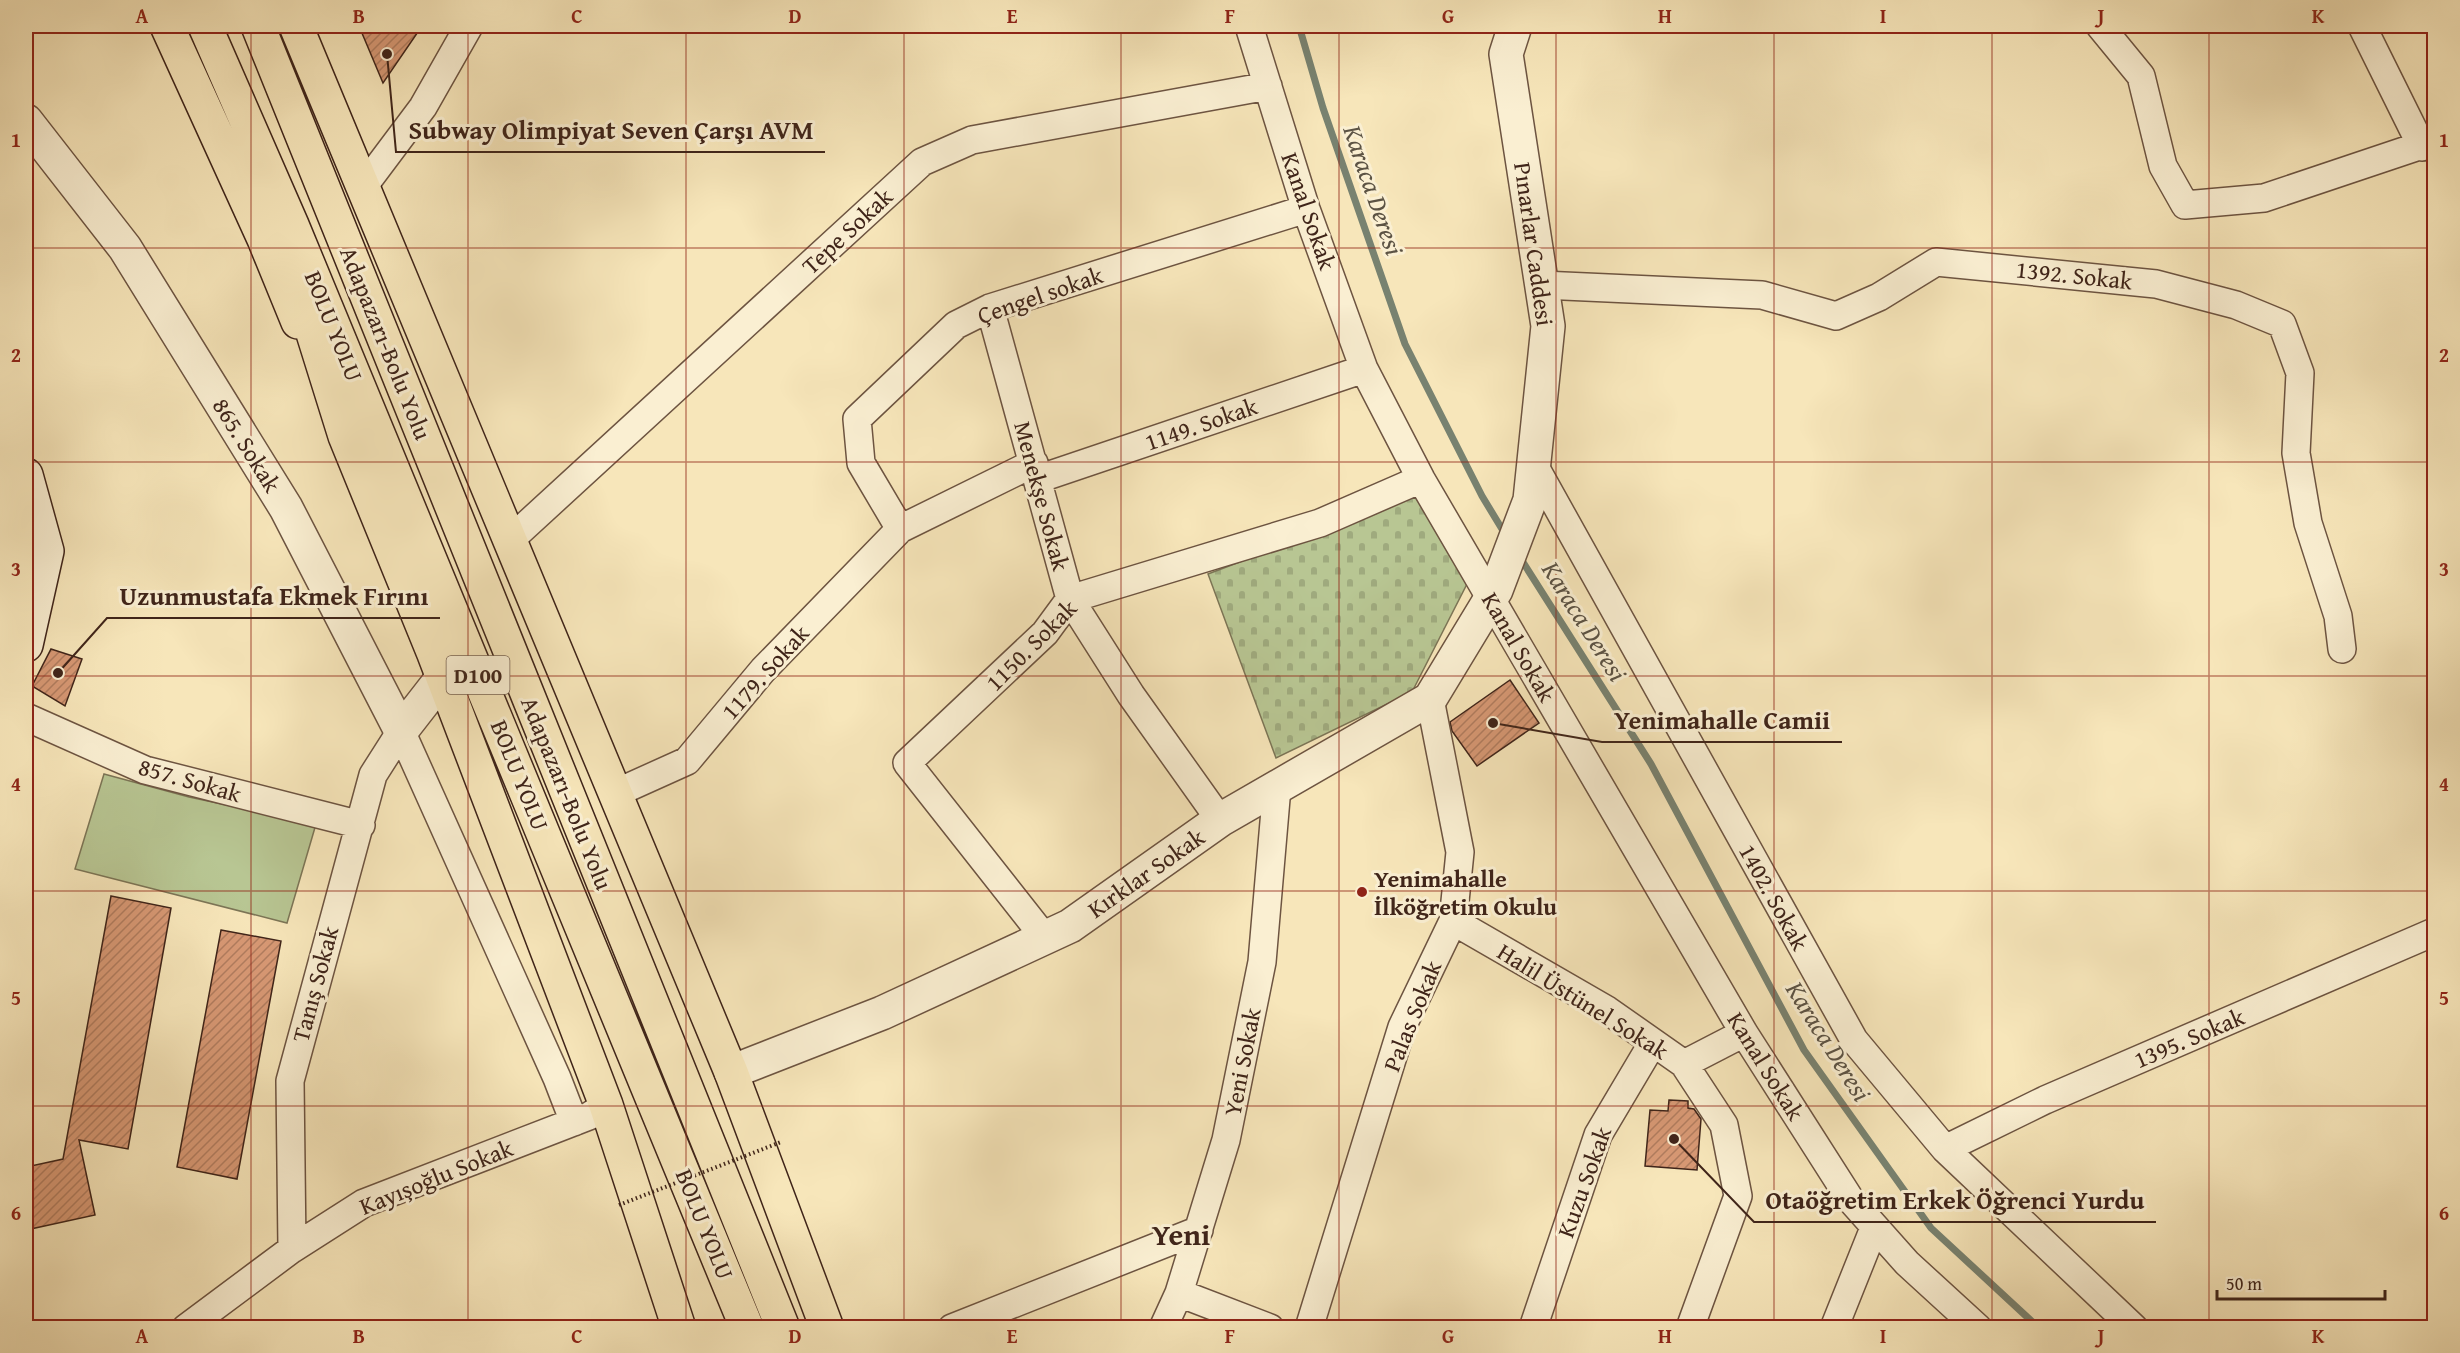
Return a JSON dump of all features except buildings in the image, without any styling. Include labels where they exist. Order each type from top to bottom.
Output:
[{"type":"highway","points":[[167,26],[264,239],[443,677],[606,1106],[679,1328]]},
{"type":"highway","name":"BOLU YOLU","points":[[205,26],[250,129],[747,1328]]},
{"type":"highway","name":"Adapazarı-Bolu Yolu","points":[[258,26],[783,1328]]},
{"type":"highway","points":[[296,26],[731,1072],[827,1328]]},
{"type":"highway","points":[[299,127],[447,390]]},
{"type":"highway","points":[[250,129],[345,436],[385,532]]},
{"type":"street","points":[[363,187],[423,107],[469,26]]},
{"type":"street","name":"Kanal Sokak","points":[[1249,26],[1306,209],[1364,369],[1420,479],[1493,594],[1744,1033],[1850,1199],[1907,1263],[1978,1328]]},
{"type":"street","name":"Pınarlar Caddesi","points":[[1493,594],[1530,500],[1548,326],[1506,54],[1515,26]]},
{"type":"street","points":[[2100,26],[2141,76],[2163,166],[2185,206],[2264,198],[2428,144],[2362,26]]},
{"type":"street","name":"Tepe Sokak","points":[[510,540],[922,162],[972,140],[1268,86]]},
{"type":"street","name":"865. Sokak","points":[[26,121],[125,248],[144,278],[285,508],[401,731]]},
{"type":"street","name":"Çengel sokak","points":[[900,529],[861,463],[857,419],[956,325],[990,308],[1306,209]]},
{"type":"street","name":"1392. Sokak","points":[[1542,285],[1762,295],[1836,316],[1879,297],[1936,262],[2156,284],[2236,305],[2283,324],[2301,373],[2296,453],[2308,524],[2338,616],[2342,649]]},
{"type":"street","name":"Menekşe Sokak","points":[[990,308],[1070,599],[1131,695],[1220,820]]},
{"type":"street","name":"1149. Sokak","points":[[1036,471],[1364,369]]},
{"type":"street","name":"1402. Sokak","points":[[1534,465],[1854,1040],[1945,1149],[2134,1328]]},
{"type":"street","points":[[900,529],[1036,471]]},
{"type":"street","points":[[26,475],[47,551],[26,645]]},
{"type":"street","name":"1150. Sokak","points":[[1045,938],[907,763],[1045,633],[1070,599],[1320,523],[1420,479]]},
{"type":"street","name":"1179. Sokak","points":[[615,793],[687,760],[763,669],[900,529]]},
{"type":"street","name":"Kırklar Sokak","points":[[731,1072],[882,1013],[1070,926],[1220,820],[1430,699],[1493,594]]},
{"type":"street","points":[[443,677],[401,731],[552,1067],[574,1122]]},
{"type":"street","name":"Palas Sokak","points":[[1309,1328],[1402,1027],[1454,921],[1460,852],[1430,699]]},
{"type":"street","name":"857. Sokak","points":[[26,717],[145,770],[361,825]]},
{"type":"street","name":"Tanış Sokak","points":[[292,1249],[290,1081],[373,775],[401,731]]},
{"type":"street","name":"Yeni Sokak","points":[[1163,1328],[1179,1293],[1226,1140],[1262,962],[1276,787]]},
{"type":"street","name":"Halil Üstünel Sokak","points":[[1454,921],[1607,1010],[1652,1044],[1684,1064],[1724,1125],[1738,1196],[1690,1328]]},
{"type":"street","name":"1395. Sokak","points":[[1945,1149],[2045,1100],[2434,932]]},
{"type":"street","points":[[1684,1064],[1744,1033]]},
{"type":"street","name":"Kuzu Sokak","points":[[1533,1328],[1598,1135],[1652,1044]]},
{"type":"street","name":"Kayışoğlu Sokak","points":[[186,1328],[292,1249],[364,1203],[574,1122],[606,1106]]},
{"type":"street","points":[[1834,1328],[1874,1228]]},
{"type":"street","points":[[952,1328],[1198,1230]]},
{"type":"street","points":[[1179,1293],[1270,1328]]},
{"type":"path","points":[[620,1205],[781,1142]]},
{"type":"green space","points":[[1417,495],[1469,580],[1412,692],[1276,758],[1208,574]]},
{"type":"green space","points":[[104,774],[189,797],[316,824],[287,923],[75,869]]},
{"type":"waterway","name":"Karaca Deresi","points":[[1299,26],[1323,108],[1405,344],[1482,496],[1505,534]]},
{"type":"waterway","name":"Karaca Deresi","points":[[1519,556],[1651,764],[1804,1050],[1931,1228],[2039,1328]]},
{"type":"place","name":"Subway Olimpiyat Seven Çarşı AVM","points":[[387,54]]},
{"type":"place","name":"Uzunmustafa Ekmek Fırını","points":[[58,673]]},
{"type":"place","name":"Yenimahalle Camii","points":[[1493,723]]},
{"type":"place","name":"Yenimahalle İlköğretim Okulu","points":[[1362,892]]},
{"type":"place","name":"Otaöğretim Erkek Öğrenci Yurdu","points":[[1674,1139]]},
{"type":"district","name":"Yeni","points":[[1181,1234]]}]
